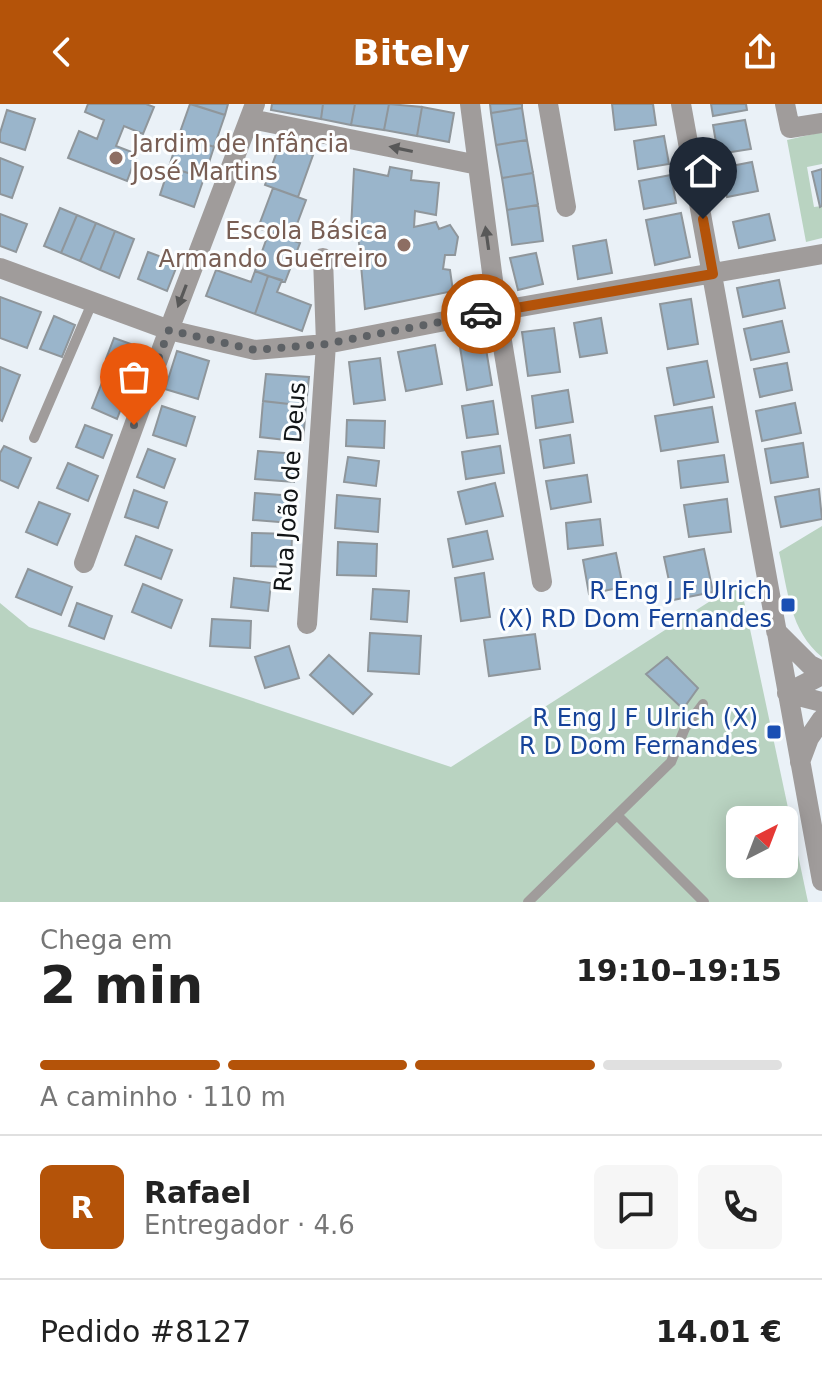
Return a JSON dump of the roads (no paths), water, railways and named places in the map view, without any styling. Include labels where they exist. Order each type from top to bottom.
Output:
[{"type":"street","points":[[470,104],[497,311],[542,582]]},
{"type":"street","points":[[548,104],[566,207]]},
{"type":"street","points":[[681,104],[822,881]]},
{"type":"street","points":[[785,104],[790,128],[822,123]]},
{"type":"street","points":[[84,563],[253,111],[478,165]]},
{"type":"street","points":[[0,268],[169,330],[255,350],[326,344],[822,254]]},
{"type":"street","name":"Rua João de Deus","points":[[307,624],[326,344],[323,258]]},
{"type":"street","points":[[776,631],[822,673],[787,693]]},
{"type":"street","points":[[787,693],[822,702]]},
{"type":"street","points":[[800,762],[809,738],[822,719]]},
{"type":"lane","points":[[34,438],[92,303]]},
{"type":"lane","points":[[528,902],[671,762],[685,728],[703,704]]},
{"type":"lane","points":[[617,815],[704,902]]},
{"type":"place","name":"Jardim de Infância José Martins","points":[[116,158]]},
{"type":"place","name":"Escola Básica Armando Guerreiro","points":[[404,245]]},
{"type":"place","name":"R Eng J F Ulrich (X) RD Dom Fernandes","points":[[788,605]]},
{"type":"place","name":"R Eng J F Ulrich (X) R D Dom Fernandes","points":[[774,732]]}]
